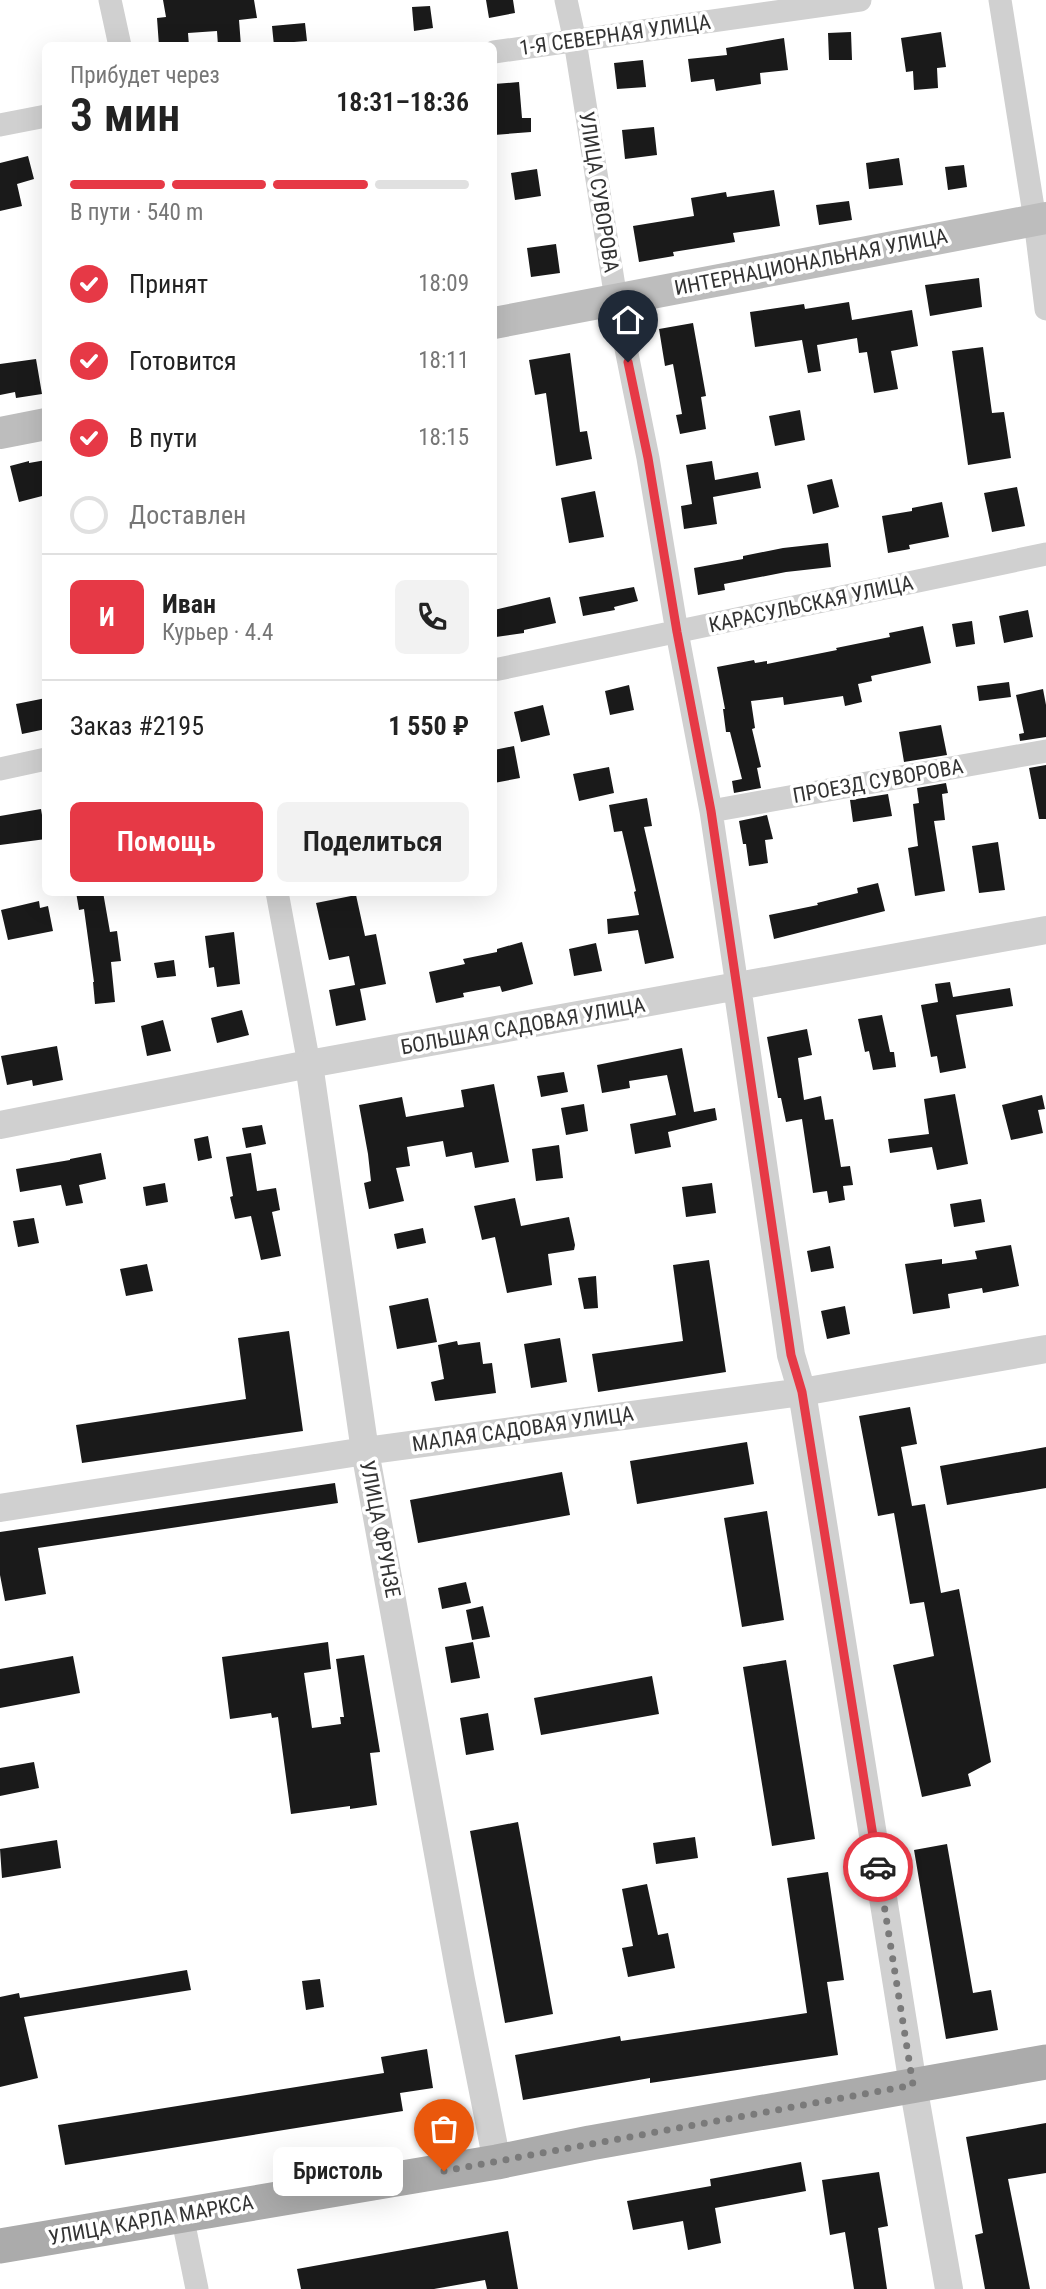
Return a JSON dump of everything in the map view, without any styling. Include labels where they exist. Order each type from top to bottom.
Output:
[{"type":"main road","name":"ИНТЕРНАЦИОНАЛЬНАЯ УЛИЦА","points":[[497,322],[1040,219]]},
{"type":"main road","points":[[0,433],[42,425]]},
{"type":"main road","name":"УЛИЦА КАРЛА МАРКСА","points":[[0,2246],[498,2162],[1046,2062]]},
{"type":"street","points":[[110,0],[119,42]]},
{"type":"street","name":"УЛИЦА СУВОРОВА","points":[[566,0],[575,41],[616,299],[648,458],[711,811],[791,1355],[802,1392],[913,2085],[949,2289]]},
{"type":"street","name":"1-Я СЕВЕРНАЯ УЛИЦА","points":[[497,52],[860,0]]},
{"type":"street","points":[[1000,0],[1040,219],[1046,309]]},
{"type":"street","points":[[0,125],[42,117]]},
{"type":"street","name":"КАРАСУЛЬСКАЯ УЛИЦА","points":[[497,669],[1046,554]]},
{"type":"street","name":"ПРОЕЗД СУВОРОВА","points":[[711,811],[1046,751]]},
{"type":"street","points":[[0,769],[42,760]]},
{"type":"street","name":"УЛИЦА ФРУНЗЕ","points":[[278,896],[309,1064],[365,1451],[461,1980],[498,2162]]},
{"type":"street","name":"БОЛЬШАЯ САДОВАЯ УЛИЦА","points":[[0,1125],[309,1064],[1046,930]]},
{"type":"street","name":"МАЛАЯ САДОВАЯ УЛИЦА","points":[[0,1508],[365,1451],[802,1392],[1046,1349]]},
{"type":"street","points":[[182,2215],[198,2289]]},
{"type":"building","points":[[163,0],[254,0],[257,18],[239,20],[241,42],[218,42],[217,31],[188,33],[189,42],[159,42],[157,18],[166,17]]},
{"type":"building","points":[[486,0],[513,0],[515,13],[489,18]]},
{"type":"building","points":[[430,6],[433,28],[414,31],[412,7]]},
{"type":"building","points":[[305,23],[307,41],[274,42],[272,26]]},
{"type":"building","points":[[851,32],[852,60],[829,60],[828,33]]},
{"type":"building","points":[[941,32],[946,67],[937,68],[938,88],[914,90],[913,71],[906,72],[901,38]]},
{"type":"building","points":[[784,38],[788,70],[760,73],[761,84],[716,91],[714,79],[691,82],[688,59],[727,55],[726,48]]},
{"type":"building","points":[[643,60],[646,87],[617,89],[614,63]]},
{"type":"building","points":[[519,82],[522,118],[531,118],[531,132],[497,135],[497,84]]},
{"type":"building","points":[[654,127],[657,155],[625,159],[622,130]]},
{"type":"building","points":[[28,156],[34,179],[17,184],[22,206],[0,211],[0,163]]},
{"type":"building","points":[[899,158],[903,185],[869,189],[866,163]]},
{"type":"building","points":[[964,165],[967,187],[948,190],[945,167]]},
{"type":"building","points":[[537,169],[541,196],[515,200],[511,173]]},
{"type":"building","points":[[774,190],[780,226],[733,233],[735,242],[673,252],[674,256],[639,262],[633,226],[694,216],[691,198],[726,192],[727,197]]},
{"type":"building","points":[[849,201],[852,220],[819,225],[816,205]]},
{"type":"building","points":[[556,244],[560,273],[531,277],[527,248]]},
{"type":"building","points":[[979,278],[982,307],[930,316],[925,285]]},
{"type":"building","points":[[849,302],[852,320],[912,310],[918,346],[891,351],[898,389],[874,393],[867,352],[859,353],[857,338],[817,345],[821,371],[808,373],[802,340],[755,347],[750,312],[804,304],[805,309]]},
{"type":"building","points":[[693,323],[706,396],[701,397],[706,429],[680,434],[676,415],[682,414],[673,364],[665,366],[659,329]]},
{"type":"building","points":[[983,347],[992,413],[1004,412],[1011,458],[968,465],[952,351]]},
{"type":"building","points":[[570,353],[580,432],[587,431],[592,459],[556,466],[546,393],[535,395],[529,360]]},
{"type":"building","points":[[36,359],[42,394],[16,398],[15,392],[0,395],[0,364]]},
{"type":"building","points":[[800,410],[805,440],[775,446],[769,416]]},
{"type":"building","points":[[42,461],[42,496],[19,502],[10,466]]},
{"type":"building","points":[[712,461],[715,480],[758,472],[761,488],[713,497],[717,524],[684,529],[681,506],[692,504],[686,465]]},
{"type":"building","points":[[832,479],[839,507],[813,514],[807,485]]},
{"type":"building","points":[[1017,487],[1025,526],[992,532],[984,493]]},
{"type":"building","points":[[595,491],[604,537],[569,543],[561,498]]},
{"type":"building","points":[[942,502],[949,537],[909,545],[910,549],[888,553],[882,516]]},
{"type":"building","points":[[828,543],[831,567],[786,572],[724,584],[725,590],[698,595],[694,568],[783,548]]},
{"type":"building","points":[[634,587],[638,601],[614,607],[615,610],[583,616],[579,597]]},
{"type":"building","points":[[550,597],[556,623],[524,630],[524,633],[497,637],[497,609]]},
{"type":"building","points":[[1028,610],[1033,637],[1004,643],[999,616]]},
{"type":"building","points":[[972,621],[975,644],[956,647],[952,624]]},
{"type":"building","points":[[923,626],[931,663],[871,676],[872,681],[858,684],[862,702],[845,706],[843,696],[784,705],[783,697],[751,701],[755,728],[752,729],[761,767],[757,768],[761,788],[734,793],[732,781],[742,779],[730,732],[726,732],[725,709],[717,667],[754,660],[755,663],[767,661],[767,664],[837,650],[836,648],[890,637],[889,633]]},
{"type":"building","points":[[1009,682],[1011,697],[979,701],[977,686]]},
{"type":"building","points":[[629,685],[634,710],[610,715],[605,691]]},
{"type":"building","points":[[1043,689],[1046,737],[1020,741],[1019,734],[1024,733],[1016,695]]},
{"type":"building","points":[[42,699],[42,730],[22,734],[16,704]]},
{"type":"building","points":[[543,705],[550,735],[521,742],[514,712]]},
{"type":"building","points":[[941,725],[947,755],[904,762],[899,732]]},
{"type":"building","points":[[514,746],[520,778],[497,782],[497,749]]},
{"type":"building","points":[[1046,765],[1046,819],[1039,819],[1029,768]]},
{"type":"building","points":[[609,767],[614,793],[579,801],[573,774]]},
{"type":"building","points":[[946,783],[948,793],[942,794],[945,820],[934,821],[945,891],[915,896],[908,848],[918,846],[913,804],[919,803],[917,788]]},
{"type":"building","points":[[888,794],[892,816],[853,822],[850,800]]},
{"type":"building","points":[[647,798],[652,826],[644,827],[674,958],[645,964],[638,930],[608,934],[607,919],[639,915],[622,831],[614,832],[609,805]]},
{"type":"building","points":[[41,809],[42,840],[0,845],[0,816]]},
{"type":"building","points":[[767,815],[773,839],[765,840],[768,863],[749,866],[739,821]]},
{"type":"building","points":[[998,842],[1005,890],[979,893],[972,846]]},
{"type":"building","points":[[878,883],[885,911],[774,939],[769,915],[818,905],[817,903],[858,893],[857,888]]},
{"type":"building","points":[[77,896],[104,896],[110,932],[117,931],[121,961],[111,962],[115,1002],[95,1004],[84,909],[79,910]]},
{"type":"building","points":[[356,896],[365,936],[376,934],[386,984],[360,989],[366,1020],[336,1026],[329,990],[355,985],[349,956],[329,960],[316,903]]},
{"type":"building","points":[[39,901],[40,908],[48,906],[53,931],[8,940],[1,910]]},
{"type":"building","points":[[234,932],[240,984],[217,987],[214,967],[209,968],[205,936]]},
{"type":"building","points":[[522,942],[533,984],[502,992],[500,986],[463,993],[464,997],[436,1003],[429,972],[465,964],[463,959],[497,952],[497,949]]},
{"type":"building","points":[[596,943],[602,971],[574,976],[569,949]]},
{"type":"building","points":[[174,960],[176,976],[157,978],[154,963]]},
{"type":"building","points":[[950,982],[953,997],[1010,988],[1013,1006],[956,1015],[966,1068],[940,1073],[937,1056],[931,1057],[921,1005],[938,1002],[935,984]]},
{"type":"building","points":[[242,1010],[249,1035],[217,1043],[211,1018]]},
{"type":"building","points":[[882,1015],[896,1067],[873,1070],[869,1051],[865,1052],[858,1019]]},
{"type":"building","points":[[163,1020],[171,1051],[147,1056],[141,1026]]},
{"type":"building","points":[[807,1029],[812,1055],[798,1058],[804,1100],[821,1096],[825,1120],[833,1119],[841,1167],[850,1166],[853,1185],[843,1186],[845,1200],[829,1203],[827,1191],[813,1193],[802,1119],[786,1122],[781,1098],[778,1098],[767,1037]]},
{"type":"building","points":[[57,1046],[63,1080],[33,1086],[32,1080],[7,1085],[1,1056]]},
{"type":"building","points":[[682,1048],[694,1112],[715,1108],[717,1120],[668,1132],[671,1147],[635,1154],[630,1124],[676,1115],[667,1075],[629,1081],[630,1088],[602,1093],[597,1065]]},
{"type":"building","points":[[564,1072],[568,1092],[541,1097],[537,1076]]},
{"type":"building","points":[[494,1084],[509,1162],[475,1168],[472,1152],[446,1157],[443,1141],[407,1147],[410,1166],[396,1168],[404,1201],[369,1209],[364,1183],[371,1181],[359,1105],[402,1097],[406,1117],[464,1107],[461,1090]]},
{"type":"building","points":[[955,1094],[968,1164],[937,1170],[932,1147],[890,1153],[888,1139],[929,1134],[924,1099]]},
{"type":"building","points":[[1042,1095],[1045,1109],[1038,1110],[1043,1133],[1011,1140],[1002,1105]]},
{"type":"building","points":[[584,1104],[588,1131],[566,1135],[561,1108]]},
{"type":"building","points":[[262,1125],[266,1144],[246,1148],[242,1128]]},
{"type":"building","points":[[208,1136],[212,1158],[198,1161],[194,1139]]},
{"type":"building","points":[[559,1145],[563,1178],[536,1181],[532,1149]]},
{"type":"building","points":[[101,1153],[106,1179],[79,1185],[83,1203],[66,1206],[61,1185],[20,1192],[16,1169]]},
{"type":"building","points":[[251,1153],[257,1191],[276,1188],[280,1210],[272,1212],[281,1256],[261,1260],[251,1216],[235,1219],[226,1157]]},
{"type":"building","points":[[165,1183],[168,1202],[146,1206],[143,1187]]},
{"type":"building","points":[[712,1183],[716,1213],[686,1217],[682,1187]]},
{"type":"building","points":[[515,1198],[521,1226],[569,1217],[575,1245],[574,1250],[548,1254],[552,1285],[507,1293],[495,1237],[482,1240],[474,1206]]},
{"type":"building","points":[[981,1199],[985,1222],[954,1227],[950,1204]]},
{"type":"building","points":[[34,1218],[39,1243],[18,1247],[13,1221]]},
{"type":"building","points":[[423,1228],[426,1243],[397,1249],[394,1234]]},
{"type":"building","points":[[1011,1245],[1019,1286],[983,1293],[982,1288],[948,1294],[950,1308],[913,1314],[905,1264],[942,1259],[942,1264],[977,1259],[975,1251]]},
{"type":"building","points":[[830,1246],[834,1268],[811,1272],[807,1251]]},
{"type":"building","points":[[709,1260],[726,1372],[598,1392],[592,1354],[683,1341],[673,1265]]},
{"type":"building","points":[[147,1264],[153,1291],[126,1296],[120,1269]]},
{"type":"building","points":[[596,1276],[598,1308],[584,1309],[578,1278]]},
{"type":"building","points":[[428,1298],[437,1342],[397,1349],[389,1306]]},
{"type":"building","points":[[845,1306],[850,1334],[827,1339],[821,1311]]},
{"type":"building","points":[[289,1331],[303,1431],[82,1463],[76,1425],[246,1399],[238,1338]]},
{"type":"building","points":[[560,1338],[567,1382],[531,1388],[524,1344]]},
{"type":"building","points":[[457,1341],[458,1345],[480,1342],[483,1364],[492,1363],[496,1393],[435,1401],[431,1382],[444,1379],[438,1345]]},
{"type":"building","points":[[910,1407],[917,1444],[901,1447],[912,1506],[925,1504],[941,1593],[959,1589],[991,1762],[968,1774],[971,1786],[922,1797],[893,1665],[934,1656],[924,1602],[910,1604],[894,1513],[878,1516],[859,1416]]},
{"type":"building","points":[[747,1442],[754,1484],[637,1504],[630,1461]]},
{"type":"building","points":[[1046,1447],[1046,1488],[947,1505],[940,1466]]},
{"type":"building","points":[[562,1472],[570,1515],[418,1543],[410,1500]]},
{"type":"building","points":[[335,1483],[338,1503],[38,1548],[46,1594],[5,1601],[0,1575],[0,1532]]},
{"type":"building","points":[[767,1511],[784,1620],[742,1627],[724,1518]]},
{"type":"building","points":[[466,1582],[471,1603],[442,1609],[438,1588]]},
{"type":"building","points":[[483,1606],[490,1637],[472,1640],[466,1610]]},
{"type":"building","points":[[328,1642],[331,1669],[304,1673],[312,1728],[341,1724],[340,1717],[344,1717],[336,1659],[364,1655],[380,1752],[370,1753],[377,1805],[291,1814],[278,1717],[272,1718],[271,1713],[230,1719],[222,1657]]},
{"type":"building","points":[[473,1642],[480,1678],[451,1683],[445,1647]]},
{"type":"building","points":[[73,1656],[80,1693],[0,1708],[0,1669]]},
{"type":"building","points":[[786,1660],[815,1839],[772,1846],[743,1667]]},
{"type":"building","points":[[652,1676],[659,1714],[541,1735],[534,1698]]},
{"type":"building","points":[[488,1713],[494,1750],[466,1755],[460,1718]]},
{"type":"building","points":[[34,1762],[39,1788],[0,1796],[0,1768]]},
{"type":"building","points":[[518,1822],[553,2014],[505,2023],[470,1831]]},
{"type":"building","points":[[695,1837],[698,1858],[656,1864],[653,1843]]},
{"type":"building","points":[[57,1840],[61,1868],[2,1878],[0,1849]]},
{"type":"building","points":[[947,1844],[973,1993],[991,1990],[998,2030],[946,2039],[914,1850]]},
{"type":"building","points":[[828,1872],[844,1980],[827,1982],[838,2055],[650,2083],[650,2078],[523,2100],[515,2055],[620,2036],[621,2041],[807,2013],[787,1878]]},
{"type":"building","points":[[647,1884],[658,1935],[668,1933],[675,1968],[628,1977],[622,1948],[633,1946],[622,1889]]},
{"type":"building","points":[[187,1970],[191,1990],[24,2017],[38,2078],[0,2087],[0,1997],[19,1993],[20,1998]]},
{"type":"building","points":[[320,1979],[324,2007],[306,2010],[302,1981]]},
{"type":"building","points":[[427,2049],[433,2088],[400,2093],[403,2111],[65,2165],[58,2125],[384,2073],[381,2057]]},
{"type":"building","points":[[1046,2123],[1046,2173],[1008,2179],[1030,2289],[985,2289],[975,2235],[983,2233],[966,2137]]},
{"type":"building","points":[[801,2162],[806,2191],[715,2208],[721,2243],[688,2250],[683,2221],[633,2230],[627,2201],[711,2186],[710,2179]]},
{"type":"building","points":[[879,2172],[888,2226],[878,2228],[887,2289],[854,2289],[845,2232],[830,2235],[822,2180]]},
{"type":"building","points":[[508,2231],[518,2289],[487,2289],[485,2280],[434,2289],[301,2289],[297,2269]]},
{"type":"way so far","points":[[444,2171],[913,2085],[878,1867]]},
{"type":"place","name":"Бристоль","points":[[444,2171]]},
{"type":"route","points":[[628,362],[648,458],[711,811],[791,1355],[802,1392],[878,1867]]}]
